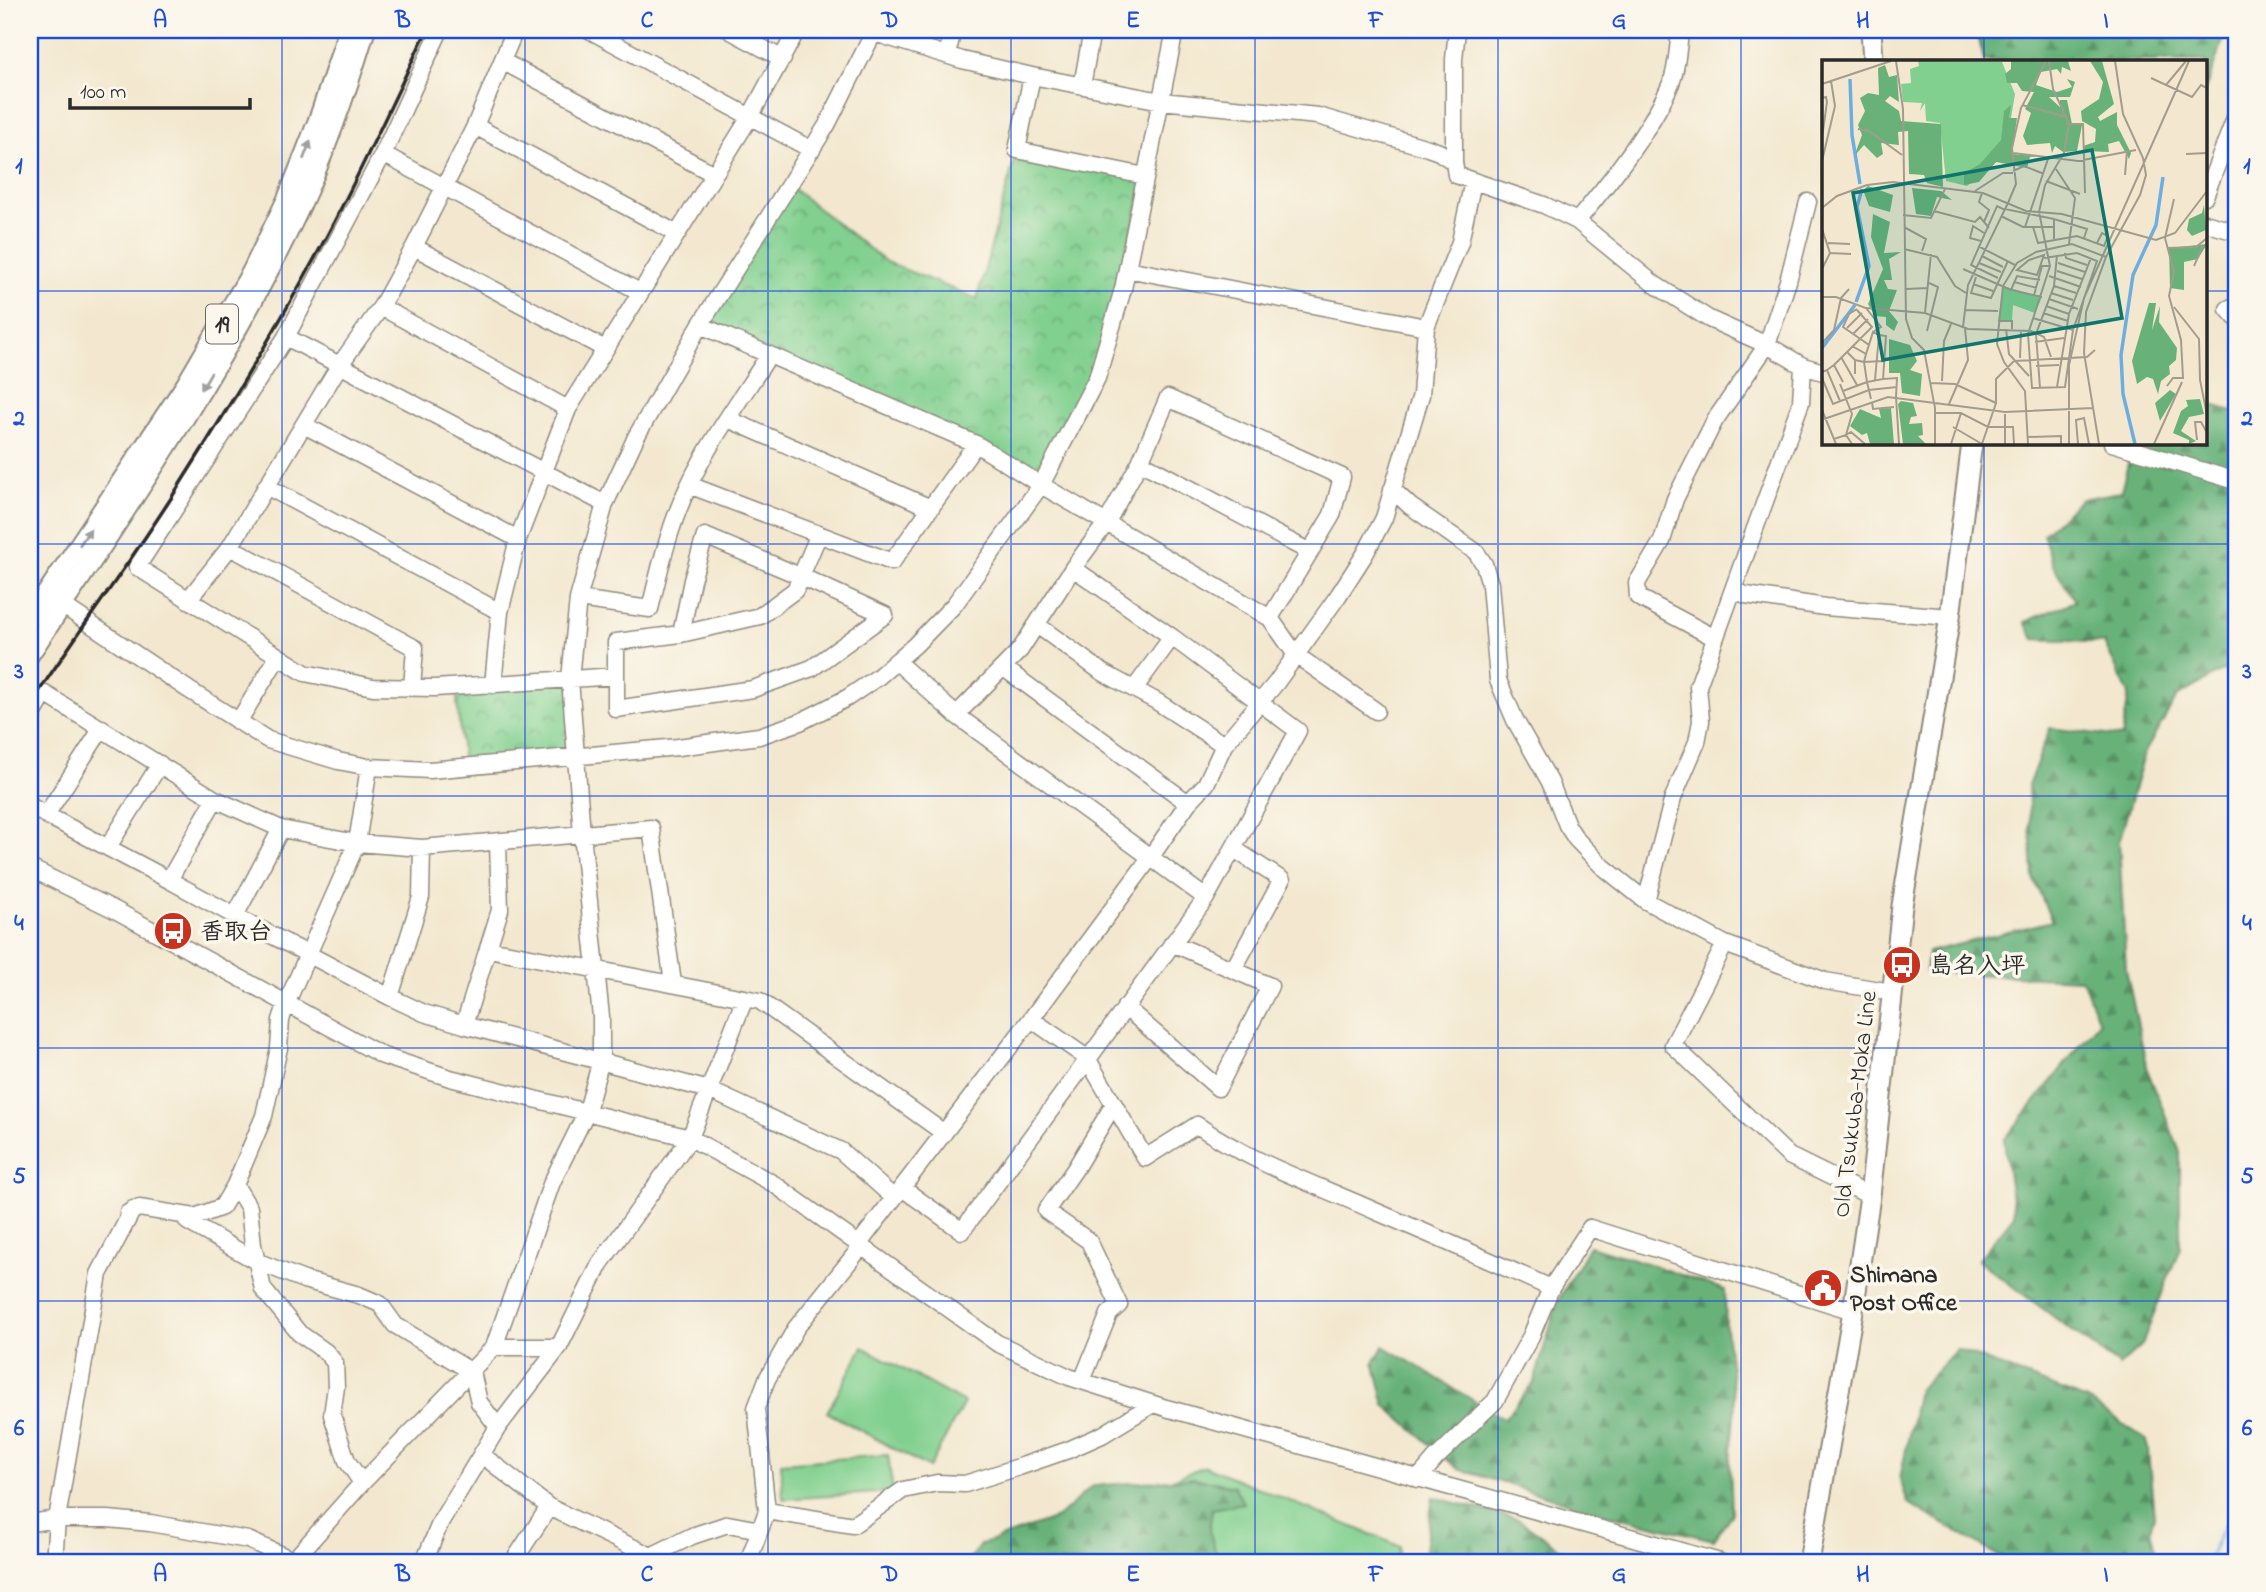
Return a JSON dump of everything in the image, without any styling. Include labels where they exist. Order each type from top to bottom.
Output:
[{"type":"main road","name":"19","points":[[30,653],[54,599],[253,272],[288,198],[349,30]]},
{"type":"main road","name":"19","points":[[30,620],[54,599],[203,387],[264,279],[302,202],[334,123],[365,30]]},
{"type":"main road","points":[[1871,30],[1873,60]]},
{"type":"main road","name":"Old Tsukuba-Moka Line","points":[[1809,1562],[1853,1311],[1870,1196],[1910,856],[1950,617],[1972,444]]},
{"type":"street","points":[[440,30],[383,154],[286,337],[137,568],[305,673],[373,687],[412,688],[616,676]]},
{"type":"street","points":[[188,600],[230,547],[340,366],[381,307],[475,126],[514,30]]},
{"type":"street","points":[[589,30],[812,150]]},
{"type":"street","points":[[729,30],[783,59]]},
{"type":"street","points":[[493,685],[500,612],[518,539],[568,409],[750,117],[797,30]]},
{"type":"street","points":[[947,55],[953,30]]},
{"type":"street","points":[[1082,86],[1092,30]]},
{"type":"street","points":[[54,599],[268,740],[338,761],[369,767],[429,770],[577,757],[759,736],[800,722],[848,698],[915,645],[954,604],[1041,485],[1097,378],[1127,269],[1175,30]]},
{"type":"street","points":[[1457,30],[1454,60],[1456,175],[1544,205],[1577,221],[1654,284],[1709,318],[1767,345],[1803,366],[1822,372]]},
{"type":"street","points":[[1577,221],[1604,189],[1650,122],[1672,81],[1681,30]]},
{"type":"street","points":[[30,1523],[57,1519],[108,1519],[150,1523],[248,1540],[294,1562],[362,1483],[494,1347],[552,1182],[587,1111],[601,1060],[601,1017],[582,834],[570,679],[578,599],[605,504],[636,437],[700,326],[827,125],[872,31],[947,55],[1082,86],[1161,101],[1318,116],[1428,148],[1454,162]]},
{"type":"street","points":[[502,61],[715,174]]},
{"type":"street","points":[[1032,76],[1017,150],[1145,177]]},
{"type":"street","points":[[2206,193],[2236,116]]},
{"type":"street","points":[[475,126],[676,233]]},
{"type":"street","points":[[383,154],[640,292]]},
{"type":"street","points":[[748,1562],[766,1511],[756,1408],[767,1379],[796,1328],[1031,1018],[1188,803],[1206,784],[1224,745],[1338,596],[1384,518],[1421,395],[1426,327],[1460,242],[1473,181]]},
{"type":"street","points":[[1715,638],[1637,597],[1637,583],[1662,541],[1675,499],[1715,421],[1767,345],[1788,281],[1808,202]]},
{"type":"street","points":[[2206,223],[2236,232]]},
{"type":"street","points":[[414,247],[605,349]]},
{"type":"street","points":[[1127,269],[1426,327]]},
{"type":"street","points":[[2236,305],[2228,309],[2236,318]]},
{"type":"street","points":[[381,307],[568,409]]},
{"type":"street","points":[[700,326],[976,444],[1041,485],[1270,618],[1296,654],[1376,711]]},
{"type":"street","points":[[286,337],[605,504]]},
{"type":"street","points":[[578,599],[650,609],[667,541],[689,485],[769,355]]},
{"type":"street","points":[[1646,901],[1673,798],[1697,742],[1701,721],[1698,686],[1801,402],[1803,366]]},
{"type":"street","points":[[956,715],[1020,650],[1073,568],[1107,522],[1140,461],[1168,398],[1342,477],[1332,515],[1270,618]]},
{"type":"street","points":[[728,419],[931,508]]},
{"type":"street","points":[[304,425],[518,539]]},
{"type":"street","points":[[689,485],[892,562],[976,444]]},
{"type":"street","points":[[2115,444],[2236,481]]},
{"type":"street","points":[[1140,461],[1310,552]]},
{"type":"street","points":[[267,486],[500,612]]},
{"type":"street","points":[[1392,489],[1420,513],[1476,552],[1484,564],[1490,584],[1498,680],[1515,720],[1549,782],[1567,825],[1576,839],[1601,865],[1646,901],[1725,944],[1825,981],[1892,992]]},
{"type":"street","points":[[681,634],[692,580],[705,536],[800,576],[885,615],[812,668],[753,690],[616,709],[616,642],[681,634],[760,616],[795,590],[800,576],[819,534]]},
{"type":"street","points":[[230,547],[415,648],[412,688]]},
{"type":"street","points":[[30,806],[424,1013],[709,1090],[841,1151],[898,1193],[962,1231],[1206,898],[1298,732],[1172,637],[1073,568]]},
{"type":"street","points":[[1733,590],[1746,595],[1825,607],[1950,617]]},
{"type":"street","points":[[1037,625],[1102,672],[1224,745]]},
{"type":"street","points":[[1134,689],[1172,637]]},
{"type":"street","points":[[238,722],[278,657]]},
{"type":"street","points":[[896,661],[956,715],[1206,898]]},
{"type":"street","points":[[1004,668],[1188,803]]},
{"type":"street","points":[[30,719],[46,694],[215,799],[281,829],[357,844],[422,848],[650,828],[673,983]]},
{"type":"street","points":[[46,815],[102,728]]},
{"type":"street","points":[[108,848],[160,764]]},
{"type":"street","points":[[54,1562],[57,1519],[99,1274],[130,1211],[139,1208],[195,1217],[222,1207],[235,1185],[264,1116],[279,1048],[281,1020],[287,1002],[357,844],[369,767]]},
{"type":"street","points":[[169,880],[215,799]]},
{"type":"street","points":[[235,916],[281,829]]},
{"type":"street","points":[[464,1025],[500,910],[498,842]]},
{"type":"street","points":[[390,997],[421,897],[422,848]]},
{"type":"street","points":[[1233,970],[1282,880],[1234,849]]},
{"type":"street","points":[[30,868],[117,911],[383,1056],[450,1077],[691,1138],[774,1184],[997,1343],[1032,1361],[1082,1381],[1153,1404],[1720,1562]]},
{"type":"street","points":[[1125,1007],[1218,1088],[1270,986],[1172,943]]},
{"type":"street","points":[[1725,944],[1673,1045],[1788,1156],[1870,1196]]},
{"type":"street","points":[[489,950],[760,1001],[944,1133]]},
{"type":"street","points":[[424,1562],[441,1521],[498,1427],[559,1347],[600,1264],[691,1138],[745,998]]},
{"type":"street","points":[[1031,1018],[1087,1058],[1145,1158],[1198,1125],[1224,1143],[1290,1176],[1551,1288]]},
{"type":"street","points":[[1082,1381],[1109,1314],[1119,1305],[1089,1241],[1046,1211],[1075,1170],[1114,1104]]},
{"type":"street","points":[[235,1185],[249,1209],[263,1289],[299,1333],[326,1352],[335,1363],[336,1387],[332,1415],[348,1461],[362,1483]]},
{"type":"street","points":[[183,1215],[188,1222],[256,1261],[304,1280],[359,1295],[380,1304],[395,1325],[472,1372],[479,1402],[498,1427]]},
{"type":"street","points":[[1418,1479],[1495,1401],[1531,1336],[1551,1288],[1590,1228],[1853,1311]]},
{"type":"street","points":[[494,1347],[559,1347]]},
{"type":"street","points":[[766,1511],[853,1525],[903,1490],[937,1483],[965,1484],[1019,1467],[1102,1435],[1153,1404]]},
{"type":"street","points":[[482,1455],[549,1507],[651,1556],[692,1536],[728,1524],[760,1530]]},
{"type":"street","points":[[513,1562],[549,1507]]},
{"type":"green space","points":[[1977,30],[2227,30],[2206,87],[2206,60],[1984,60]]},
{"type":"green space","points":[[1017,150],[1145,176],[1097,378],[1041,485],[976,444],[700,325],[787,184],[886,262],[977,299]]},
{"type":"green space","points":[[2206,403],[2236,412],[2236,663],[2177,697],[2145,752],[2119,842],[2126,969],[2147,1069],[2180,1152],[2180,1247],[2142,1345],[2119,1366],[1978,1260],[2014,1215],[2004,1140],[2099,1022],[2082,979],[1926,972],[1928,952],[2052,921],[2033,878],[2028,786],[2050,728],[2122,737],[2129,694],[2104,643],[2034,639],[2025,622],[2075,601],[2053,565],[2043,534],[2081,499],[2121,492],[2133,444],[2206,444]]},
{"type":"green space","points":[[570,679],[577,757],[463,767],[456,687]]},
{"type":"green space","points":[[1589,1246],[1725,1290],[1726,1329],[1735,1405],[1730,1461],[1732,1513],[1714,1540],[1601,1513],[1458,1469],[1385,1405],[1374,1362],[1384,1346],[1504,1419],[1534,1383],[1557,1303]]},
{"type":"green space","points":[[863,1347],[964,1403],[929,1468],[827,1412]]},
{"type":"green space","points":[[1957,1349],[2087,1400],[2147,1440],[2154,1516],[2150,1529],[2158,1562],[2018,1562],[1995,1554],[1908,1503],[1900,1479],[1918,1390]]},
{"type":"green space","points":[[888,1455],[893,1492],[783,1499],[781,1463]]},
{"type":"green space","points":[[1205,1466],[1399,1546],[1398,1562],[978,1562],[992,1551]]},
{"type":"green space","points":[[1193,1478],[1234,1486],[1243,1503],[1212,1509],[1209,1530],[1219,1562],[968,1562],[980,1545],[1057,1518],[1092,1486]]},
{"type":"green space","points":[[1433,1497],[1518,1519],[1575,1562],[1423,1562]]},
{"type":"waterway","points":[[2207,1562],[2236,1502]]},
{"type":"railway","points":[[30,705],[164,510],[268,340],[346,199],[427,30]]},
{"type":"place","name":"香取台","points":[[173,931]]},
{"type":"place","name":"島名入坪","points":[[1902,965]]},
{"type":"place","name":"Shimana Post Office","points":[[1823,1288]]}]
